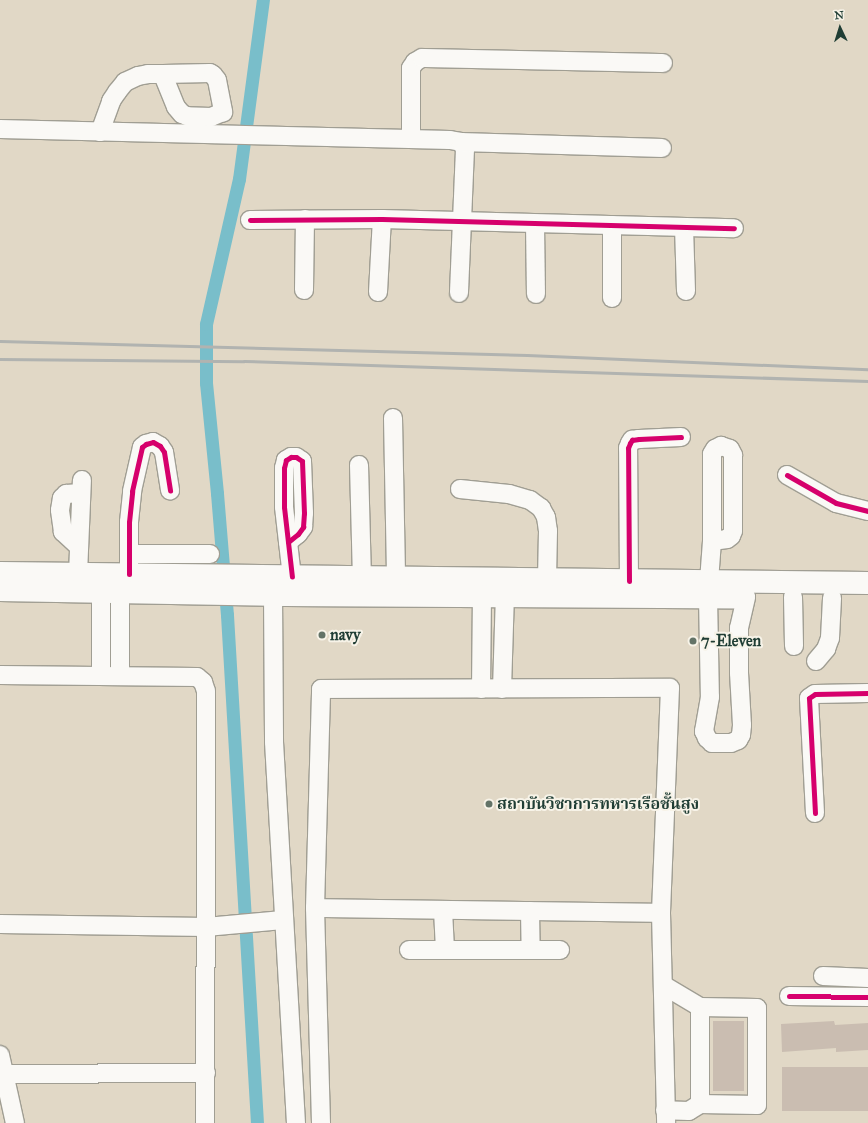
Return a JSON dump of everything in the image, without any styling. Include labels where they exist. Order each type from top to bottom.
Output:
[{"type":"main road","points":[[0,573],[116,576],[203,585],[244,585],[292,577],[629,581],[709,589],[746,597],[868,598]]},
{"type":"main road","points":[[0,590],[116,576]]},
{"type":"main road","points":[[244,585],[273,594],[505,595],[868,583]]},
{"type":"street","points":[[411,139],[411,68],[415,62],[422,58],[663,63]]},
{"type":"street","points":[[100,132],[111,101],[125,82],[138,76],[163,74]]},
{"type":"street","points":[[0,129],[450,140],[461,142],[662,148]]},
{"type":"street","points":[[459,293],[464,149],[461,142]]},
{"type":"street","points":[[304,290],[305,219]]},
{"type":"street","points":[[250,220],[305,219],[461,221],[734,228]]},
{"type":"street","points":[[378,292],[382,220]]},
{"type":"street","points":[[535,224],[536,294]]},
{"type":"street","points":[[612,225],[612,298]]},
{"type":"street","points":[[684,227],[686,291]]},
{"type":"street","points":[[393,418],[396,578]]},
{"type":"street","points":[[629,581],[628,448],[630,443],[639,439],[681,437]]},
{"type":"street","points":[[101,676],[116,576],[129,522],[132,491],[142,447],[146,444],[153,442],[160,446],[164,452],[170,491]]},
{"type":"street","points":[[359,465],[362,577]]},
{"type":"street","points":[[787,475],[836,503],[868,510]]},
{"type":"street","points":[[78,574],[78,546],[62,532],[60,510],[62,498],[66,494],[81,486]]},
{"type":"street","points":[[460,489],[509,494],[530,500],[541,508],[546,517],[548,531],[547,580]]},
{"type":"street","points":[[712,541],[709,589],[710,697],[704,731],[707,738],[712,743],[731,743],[738,740],[741,735],[742,724],[739,673],[739,628],[746,597]]},
{"type":"street","points":[[288,542],[292,577]]},
{"type":"street","points":[[116,576],[210,554]]},
{"type":"street","points":[[116,576],[120,676]]},
{"type":"street","points":[[273,594],[274,742],[280,921],[296,1123]]},
{"type":"street","points":[[481,689],[482,594]]},
{"type":"street","points":[[502,689],[505,595]]},
{"type":"street","points":[[793,598],[794,646]]},
{"type":"street","points":[[816,662],[826,649],[830,638],[832,598]]},
{"type":"street","points":[[709,674],[739,673]]},
{"type":"street","points":[[0,675],[197,677],[203,682],[206,691],[210,926],[205,1123]]},
{"type":"street","points":[[321,1123],[315,908],[321,689],[670,688],[661,913],[665,1117],[757,1105],[757,1008],[700,1008],[663,985]]},
{"type":"street","points":[[815,813],[809,698],[815,694],[868,693]]},
{"type":"street","points":[[315,908],[661,913]]},
{"type":"street","points":[[443,910],[444,950]]},
{"type":"street","points":[[530,911],[531,950]]},
{"type":"street","points":[[0,924],[210,926],[280,921]]},
{"type":"street","points":[[408,950],[560,950]]},
{"type":"street","points":[[823,976],[868,978]]},
{"type":"street","points":[[287,997],[317,996]]},
{"type":"street","points":[[789,996],[868,997]]},
{"type":"street","points":[[693,1113],[700,1008]]},
{"type":"street","points":[[0,1055],[15,1123]]},
{"type":"street","points":[[4,1074],[206,1073]]},
{"type":"street","points":[[294,1101],[320,1101]]},
{"type":"building","points":[[713,1021],[744,1021],[744,1091],[713,1091]]},
{"type":"building","points":[[834,1021],[835,1025],[868,1023],[868,1050],[836,1052],[836,1048],[782,1052],[781,1024]]},
{"type":"building","points":[[782,1067],[868,1067],[868,1111],[782,1111]]},
{"type":"waterway","points":[[257,1123],[227,615],[206,383],[206,324],[239,179],[263,0]]},
{"type":"railway","points":[[0,341],[527,355],[868,369]]},
{"type":"railway","points":[[0,359],[244,361],[868,381]]},
{"type":"cycle path","points":[[250,220],[382,219],[734,228]]},
{"type":"cycle path","points":[[629,581],[628,448],[632,440],[681,437]]},
{"type":"cycle path","points":[[129,574],[129,522],[132,491],[142,447],[146,444],[153,442],[160,446],[164,452],[170,491]]},
{"type":"cycle path","points":[[288,542],[298,534],[303,527],[304,513],[302,461],[296,457],[291,457],[286,460],[284,468],[284,507],[292,577]]},
{"type":"cycle path","points":[[787,475],[836,503],[868,511]]},
{"type":"cycle path","points":[[815,813],[809,698],[815,694],[868,693]]},
{"type":"cycle path","points":[[789,996],[868,997]]},
{"type":"place","name":"navy","points":[[322,635]]},
{"type":"place","name":"7-Eleven","points":[[693,641]]},
{"type":"place","name":"สถาบันวิชาการทหารเรือชั้นสูง","points":[[489,804]]}]
